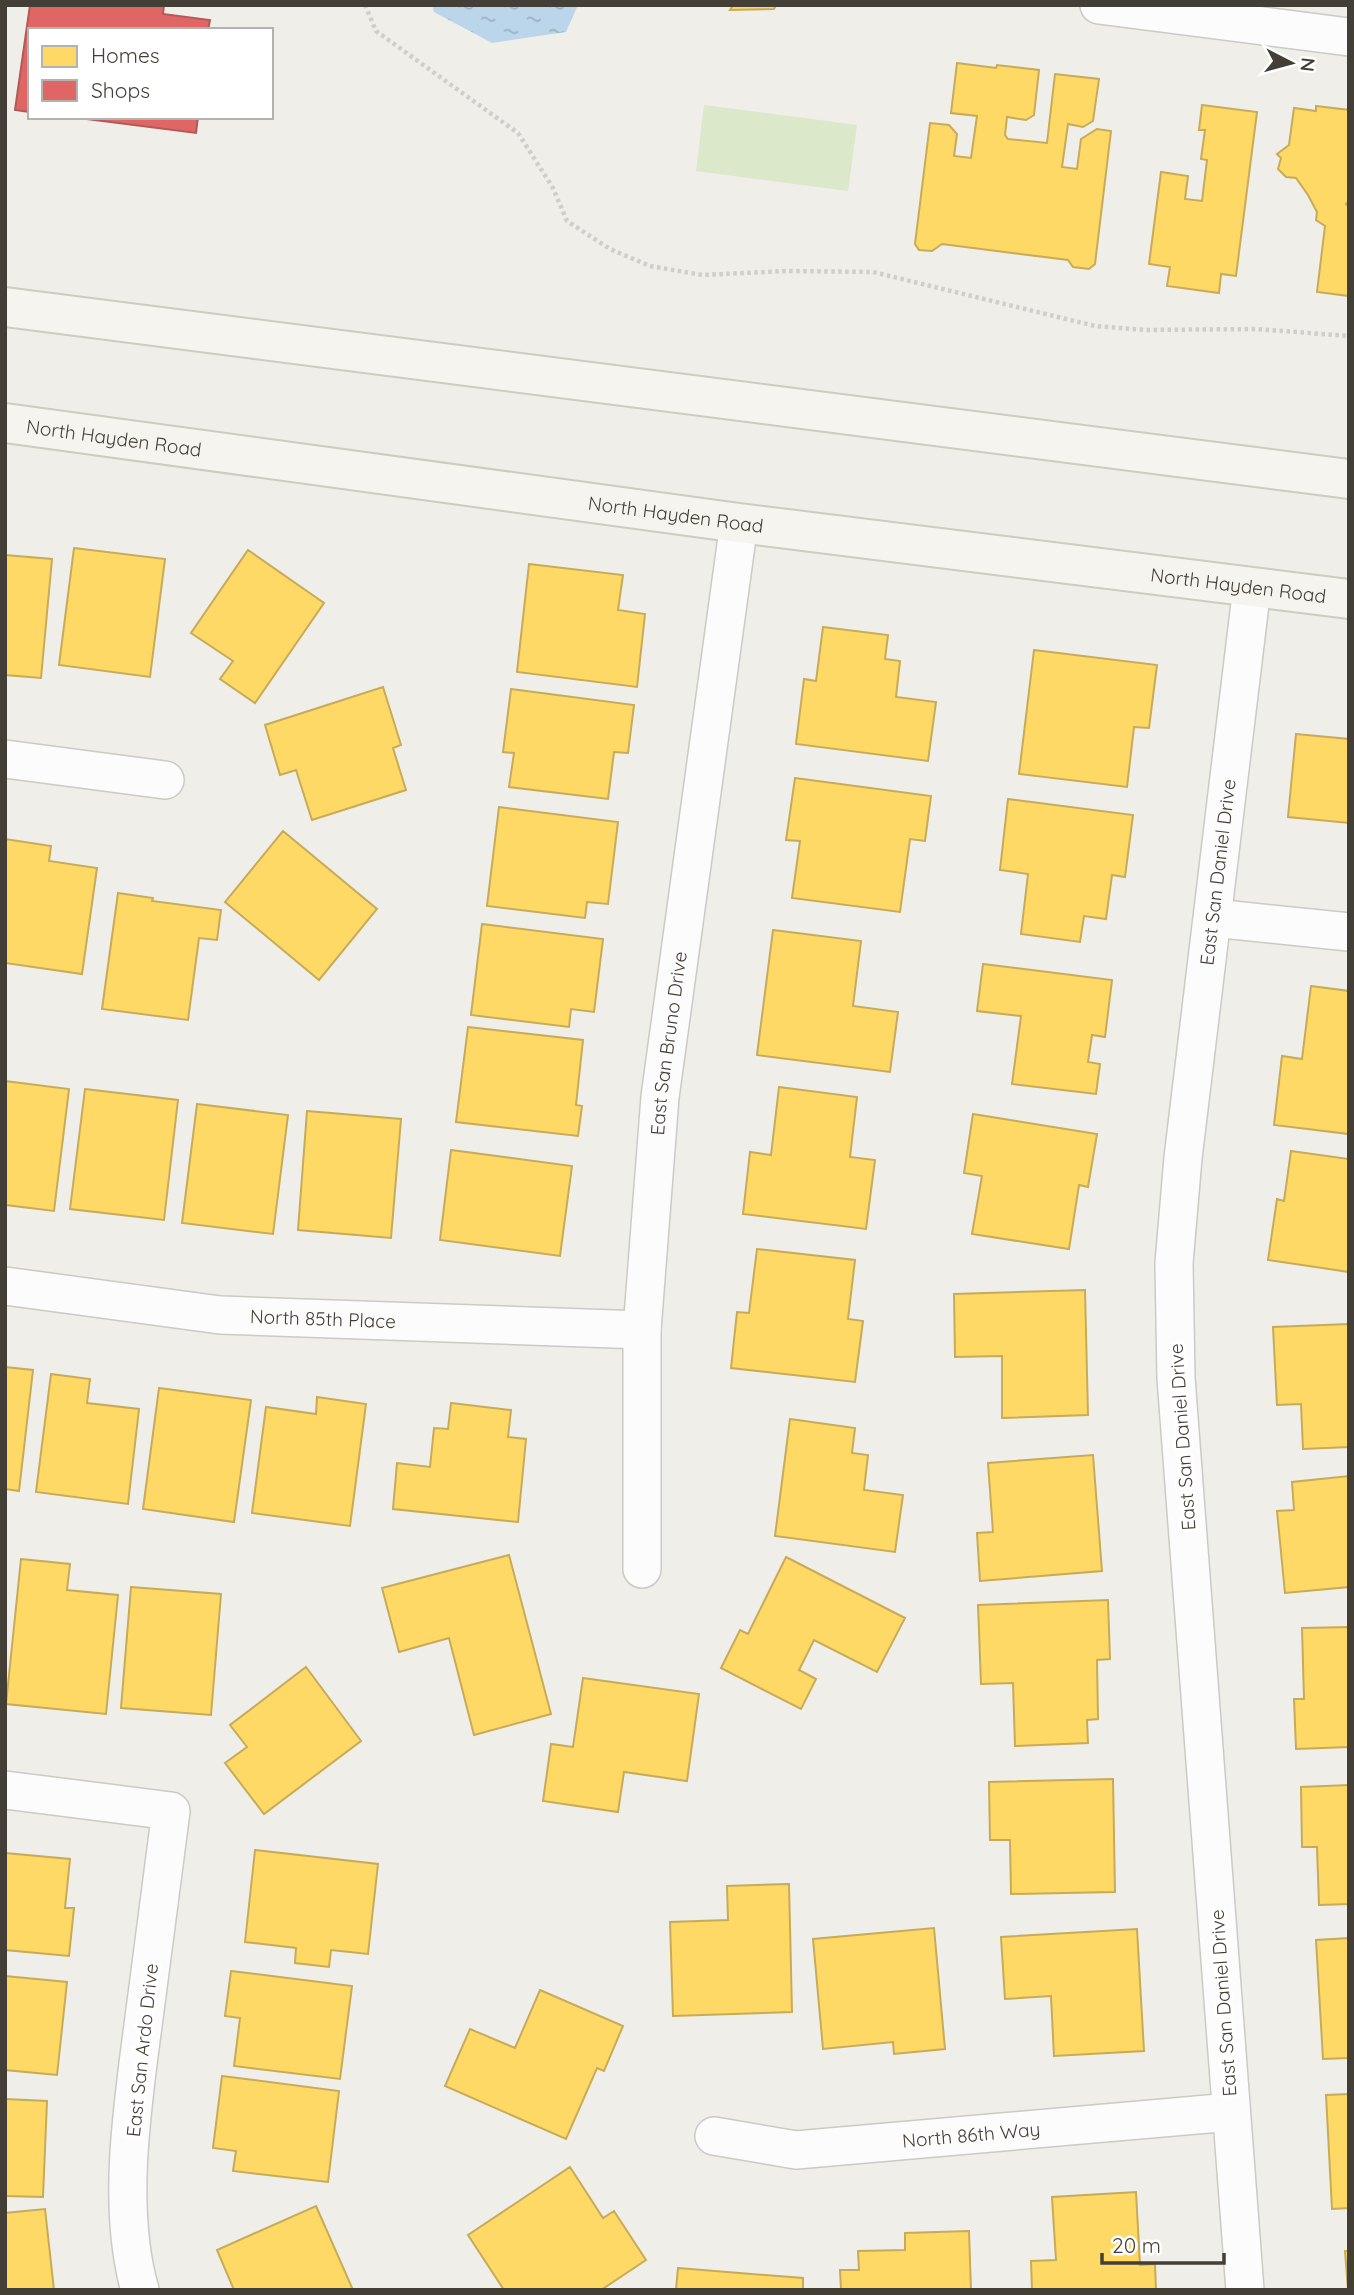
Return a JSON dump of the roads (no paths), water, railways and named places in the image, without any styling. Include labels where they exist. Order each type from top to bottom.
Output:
[{"type":"main road","points":[[5,307],[1349,479]]},
{"type":"main road","name":"North Hayden Road","points":[[5,423],[739,523],[1349,599]]},
{"type":"street","points":[[1099,5],[1349,37]]},
{"type":"street","name":"East San Bruno Drive","points":[[642,1569],[642,1330],[660,1097],[739,523]]},
{"type":"street","name":"East San Daniel Drive","points":[[1245,2290],[1176,1378],[1174,1276],[1183,1158],[1252,587]]},
{"type":"street","points":[[5,760],[165,780]]},
{"type":"street","points":[[1213,918],[1349,932]]},
{"type":"street","name":"North 85th Place","points":[[5,1286],[219,1315],[642,1330]]},
{"type":"street","name":"East San Ardo Drive","points":[[5,1790],[172,1811],[135,2084],[128,2190],[134,2270],[140,2290]]},
{"type":"street","name":"North 86th Way","points":[[714,2136],[796,2150],[1231,2112]]},
{"type":"water","points":[[432,5],[578,5],[566,32],[492,43],[434,12]]}]
